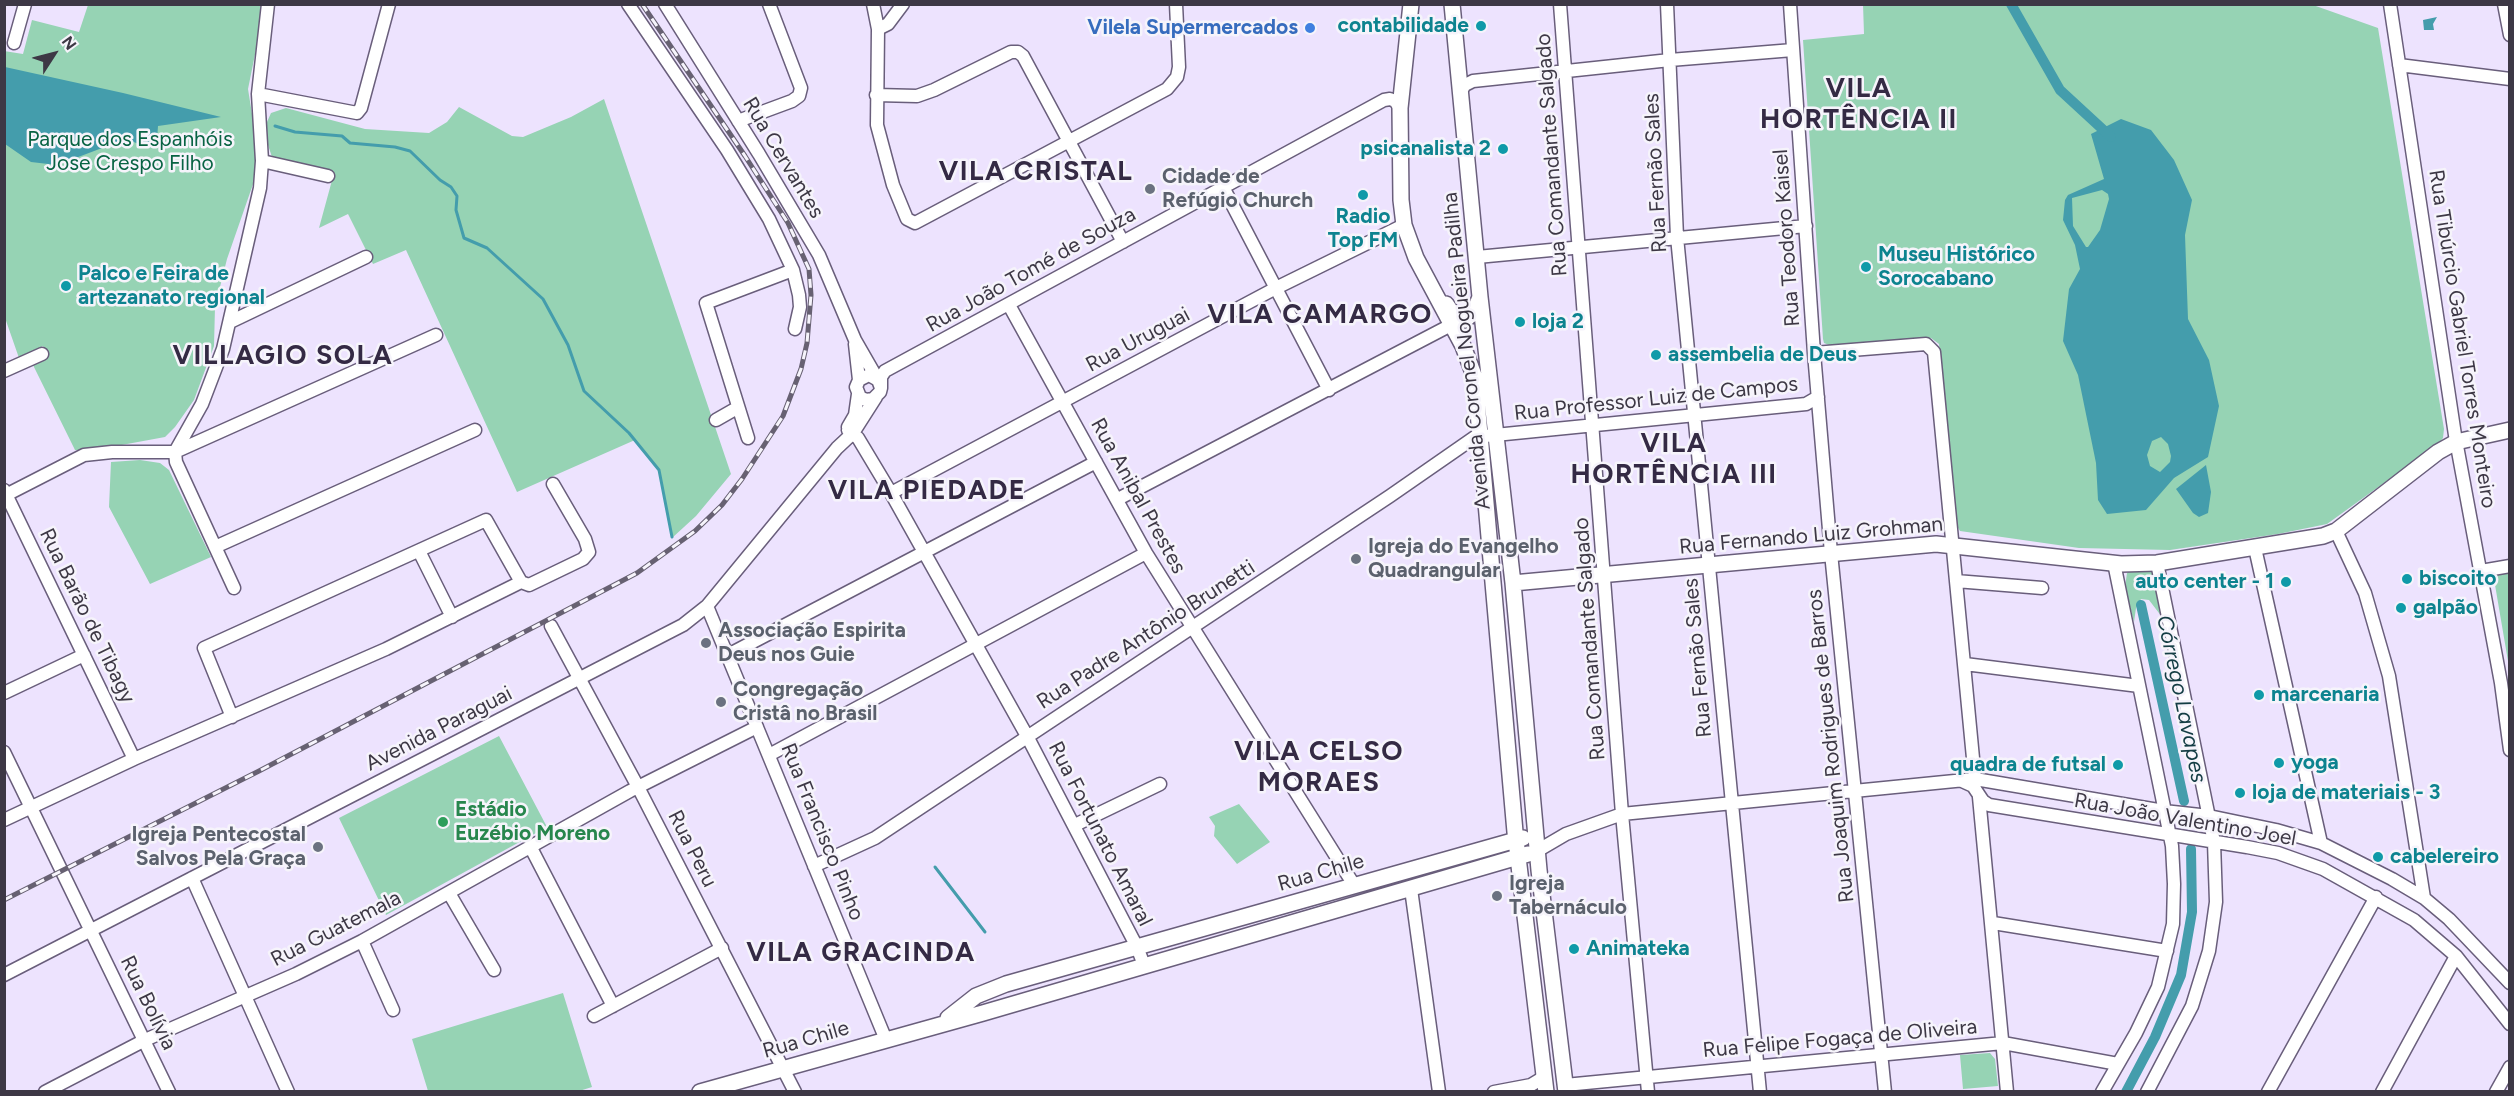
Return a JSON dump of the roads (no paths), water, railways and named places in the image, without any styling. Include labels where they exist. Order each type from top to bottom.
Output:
[{"type":"main road","name":"Avenida Coronel Nogueira Padilha","points":[[1411,4],[1400,108],[1401,200],[1404,225],[1425,274],[1458,322],[1489,435],[1514,583],[1536,843],[1565,1088]]},
{"type":"main road","name":"Avenida Coronel Nogueira Padilha","points":[[1452,4],[1477,257],[1516,840],[1546,1092]]},
{"type":"main road","points":[[1458,322],[1474,312],[1480,297]]},
{"type":"main road","name":"Rua Fernando Luiz Grohman","points":[[1514,583],[1936,544],[2118,564],[2157,563],[2255,548],[2323,536],[2336,531],[2438,452],[2456,442],[2510,430]]},
{"type":"main road","points":[[1516,840],[1536,843]]},
{"type":"main road","name":"Rua Chile","points":[[923,1029],[952,1016],[976,996],[1006,984],[1516,840]]},
{"type":"main road","points":[[1518,858],[1536,843]]},
{"type":"main road","name":"Rua Chile","points":[[700,1092],[983,1013],[1518,858]]},
{"type":"main road","points":[[1477,869],[1502,868],[1512,875],[1523,889]]},
{"type":"main road","points":[[976,996],[972,1005],[974,1009],[983,1013]]},
{"type":"street","points":[[14,43],[25,4]]},
{"type":"street","points":[[234,588],[176,462],[175,452],[202,404],[230,322],[241,263],[260,188],[262,161],[258,94],[268,4]]},
{"type":"street","points":[[258,94],[357,112],[361,108],[389,4]]},
{"type":"street","name":"Rua Cervantes","points":[[627,4],[727,150],[769,219],[793,270],[800,296],[795,329]]},
{"type":"street","name":"Rua Cervantes","points":[[665,4],[819,255],[855,340],[879,382]]},
{"type":"street","points":[[738,121],[792,101],[799,96],[801,88],[769,4]]},
{"type":"street","points":[[873,4],[878,29],[877,125],[893,185],[910,222],[920,222],[1069,143],[1172,84],[1179,67],[1176,4]]},
{"type":"street","points":[[878,29],[888,24],[903,4]]},
{"type":"street","name":"Rua Comandante Salgado","points":[[1560,4],[1622,814],[1648,1092]]},
{"type":"street","name":"Rua Fernão Sales","points":[[1667,4],[1677,237],[1730,803],[1760,1092]]},
{"type":"street","name":"Rua Teodoro Kaisel","points":[[1790,4],[1818,397]]},
{"type":"street","name":"Rua Tibúrcio Gabriel Torres Monteiro","points":[[2390,4],[2456,442],[2505,683],[2510,750]]},
{"type":"street","points":[[2504,4],[2510,35]]},
{"type":"street","points":[[1460,92],[1464,86],[1473,81],[1670,60],[1793,50]]},
{"type":"street","points":[[876,95],[917,96],[1011,52],[1018,52],[1023,56],[1123,242]]},
{"type":"street","points":[[2398,65],[2510,79]]},
{"type":"street","name":"Rua João Tomé de Souza","points":[[879,382],[885,371],[1384,100],[1395,101],[1400,108]]},
{"type":"street","points":[[262,161],[328,176]]},
{"type":"street","points":[[1223,187],[1329,390]]},
{"type":"street","name":"Rua Uruguai","points":[[891,493],[1276,288],[1404,225]]},
{"type":"street","points":[[1477,257],[1806,226]]},
{"type":"street","points":[[230,322],[366,257]]},
{"type":"street","points":[[748,438],[706,303],[793,270]]},
{"type":"street","name":"Rua Anibal Prestes","points":[[1009,304],[1146,553],[1354,885]]},
{"type":"street","points":[[1118,499],[1458,322]]},
{"type":"street","points":[[5,494],[84,455],[112,452],[175,452],[436,335]]},
{"type":"street","name":"Rua Cervantes","points":[[855,340],[859,380]]},
{"type":"street","points":[[1814,354],[1926,344],[1934,352],[1977,781],[1973,786],[1987,810],[1993,923],[2007,1092]]},
{"type":"street","points":[[4,371],[42,354]]},
{"type":"street","points":[[868,375],[879,382],[880,392],[876,397],[866,400],[858,394],[856,387],[859,380],[868,375]]},
{"type":"street","name":"Avenida Paraguai","points":[[850,431],[858,394]]},
{"type":"street","name":"Avenida Paraguai","points":[[4,975],[682,625],[707,606],[876,397]]},
{"type":"street","name":"Rua Professor Luiz de Campos","points":[[1489,435],[1806,404],[1818,397]]},
{"type":"street","name":"Rua Joaquim Rodrigues de Barros","points":[[1818,397],[1831,554],[1885,1092]]},
{"type":"street","points":[[716,420],[737,408]]},
{"type":"street","points":[[215,547],[475,430]]},
{"type":"street","name":"Rua Fortunato Amaral","points":[[850,431],[891,493],[974,644],[1028,736],[1137,947]]},
{"type":"street","name":"Rua Padre Antônio Brunetti","points":[[814,866],[875,838],[1474,437],[1489,435]]},
{"type":"street","points":[[728,655],[1096,462]]},
{"type":"street","points":[[232,717],[204,648],[486,520],[521,582],[529,585],[583,559],[588,552],[585,539],[553,484]]},
{"type":"street","name":"Rua Barão de Tibagy","points":[[5,494],[134,759]]},
{"type":"street","points":[[2336,531],[2365,593],[2389,676],[2424,898]]},
{"type":"street","points":[[2255,548],[2321,843]]},
{"type":"street","points":[[419,551],[452,617]]},
{"type":"street","points":[[769,755],[1146,553]]},
{"type":"street","points":[[2147,1092],[2192,1006],[2209,951],[2216,902],[2214,842],[2157,563]]},
{"type":"street","points":[[2102,1092],[2158,987],[2173,924],[2174,884],[2169,835],[2139,686],[2118,564]]},
{"type":"street","points":[[2481,572],[2510,566]]},
{"type":"street","points":[[1956,581],[2042,588]]},
{"type":"street","points":[[4,820],[134,759],[386,649],[521,582]]},
{"type":"street","name":"Rua Francisco Pinho","points":[[707,606],[886,1040]]},
{"type":"street","name":"Rua Peru","points":[[551,626],[638,787],[795,1092]]},
{"type":"street","points":[[4,693],[84,655]]},
{"type":"street","points":[[1965,664],[2139,686]]},
{"type":"street","name":"Rua Guatemala","points":[[45,1092],[145,1040],[296,974],[362,941],[638,787],[758,727]]},
{"type":"street","name":"Rua Bolívia","points":[[4,752],[170,1092]]},
{"type":"street","points":[[1977,781],[1995,794],[1987,810]]},
{"type":"street","name":"Rua João Valentino Joel","points":[[1536,843],[1622,814],[1977,781],[2209,816],[2276,830],[2321,843],[2424,898],[2449,919],[2510,983]]},
{"type":"street","points":[[1075,825],[1160,784]]},
{"type":"street","name":"Rua João Valentino Joel","points":[[1987,810],[2214,842],[2278,853],[2304,862],[2376,897],[2414,920],[2456,956],[2510,1024]]},
{"type":"street","points":[[530,846],[613,1006]]},
{"type":"street","points":[[192,878],[288,1092]]},
{"type":"street","points":[[1411,889],[1439,1092]]},
{"type":"street","points":[[449,892],[494,970]]},
{"type":"street","points":[[2268,1092],[2376,897]]},
{"type":"street","points":[[1993,923],[2168,951]]},
{"type":"street","points":[[362,941],[393,1010]]},
{"type":"street","points":[[1137,947],[1144,965]]},
{"type":"street","points":[[594,1016],[722,948]]},
{"type":"street","points":[[2382,1092],[2456,956]]},
{"type":"street","name":"Rua Felipe Fogaça de Oliveira","points":[[1565,1088],[1646,1076],[1882,1056],[2003,1043],[2118,1064]]},
{"type":"street","points":[[2496,1092],[2510,1067]]},
{"type":"street","points":[[1494,1092],[1536,1083],[1544,1073]]},
{"type":"street","points":[[1524,1087],[1540,1092]]},
{"type":"water","points":[[2437,17],[2433,24],[2434,30],[2424,30],[2423,20]]},
{"type":"water","points":[[5,67],[221,117],[158,126],[157,140],[144,146],[126,139],[57,165],[31,162],[5,144]]},
{"type":"water","points":[[2121,119],[2151,130],[2174,160],[2192,200],[2185,235],[2188,319],[2209,360],[2219,406],[2208,457],[2174,478],[2146,510],[2107,514],[2098,500],[2096,463],[2078,375],[2063,341],[2069,289],[2080,269],[2075,245],[2063,220],[2065,200],[2068,195],[2104,179],[2091,134]],"holes":[[[2102,190],[2108,194],[2109,199],[2100,230],[2086,247],[2073,226],[2072,198]],[[2161,437],[2168,444],[2171,456],[2170,462],[2160,472],[2150,466],[2147,455],[2152,441]]]},
{"type":"water","points":[[2206,465],[2211,492],[2208,513],[2199,517],[2193,513],[2176,489]]},
{"type":"waterway","points":[[2011,4],[2060,90],[2111,137]]},
{"type":"waterway","points":[[275,126],[295,132],[342,136],[350,143],[395,147],[410,151],[440,180],[451,187],[457,196],[456,210],[464,238],[487,248],[543,299],[568,345],[584,391],[629,433],[659,470],[672,537]]},
{"type":"waterway","name":"Córrego Lavapes","points":[[2141,605],[2184,801]]},
{"type":"waterway","points":[[2126,1092],[2155,1037],[2181,975],[2192,912],[2191,849]]},
{"type":"waterway","points":[[935,867],[985,932]]},
{"type":"railway","points":[[4,900],[259,771],[637,573],[695,531],[722,505],[742,479],[783,416],[801,369],[807,343],[811,295],[809,269],[788,223],[642,4]]},
{"type":"place","name":"contabilidade","points":[[1481,26]]},
{"type":"place","name":"Vilela Supermercados","points":[[1310,28]]},
{"type":"place","name":"psicanalista 2","points":[[1503,149]]},
{"type":"place","name":"Cidade de Refúgio Church","points":[[1150,189]]},
{"type":"place","name":"Radio Top FM","points":[[1363,195]]},
{"type":"place","name":"Museu Histórico Sorocabano","points":[[1866,267]]},
{"type":"place","name":"Palco e Feira de artezanato regional","points":[[66,286]]},
{"type":"place","name":"loja 2","points":[[1520,322]]},
{"type":"place","name":"assembelia de Deus","points":[[1656,355]]},
{"type":"place","name":"Igreja do Evangelho Quadrangular","points":[[1356,559]]},
{"type":"place","name":"biscoito","points":[[2407,579]]},
{"type":"place","name":"auto center - 1","points":[[2286,582]]},
{"type":"place","name":"galpão","points":[[2401,608]]},
{"type":"place","name":"Associação Espirita Deus nos Guie","points":[[706,643]]},
{"type":"place","name":"marcenaria","points":[[2259,695]]},
{"type":"place","name":"Congregação Cristâ no Brasil","points":[[721,702]]},
{"type":"place","name":"yoga","points":[[2279,763]]},
{"type":"place","name":"quadra de futsal","points":[[2118,765]]},
{"type":"place","name":"loja de materiais - 3","points":[[2240,793]]},
{"type":"place","name":"Estádio Euzébio Moreno","points":[[443,822]]},
{"type":"place","name":"Igreja Pentecostal Salvos Pela Graça","points":[[318,847]]},
{"type":"place","name":"cabelereiro","points":[[2378,857]]},
{"type":"place","name":"Igreja Tabernáculo","points":[[1497,896]]},
{"type":"place","name":"Animateka","points":[[1574,949]]},
{"type":"district","name":"VILA HORTÊNCIA II","points":[[1859,104]]},
{"type":"district","name":"VILA CRISTAL","points":[[1036,172]]},
{"type":"district","name":"VILA CAMARGO","points":[[1320,315]]},
{"type":"district","name":"VILLAGIO SOLA","points":[[283,356]]},
{"type":"district","name":"VILA HORTÊNCIA III","points":[[1674,460]]},
{"type":"district","name":"VILA PIEDADE","points":[[927,491]]},
{"type":"district","name":"VILA CELSO MORAES","points":[[1319,768]]},
{"type":"district","name":"VILA GRACINDA","points":[[861,953]]},
{"type":"park label","name":"Parque dos Espanhóis Jose Crespo Filho","points":[[130,152]]}]
